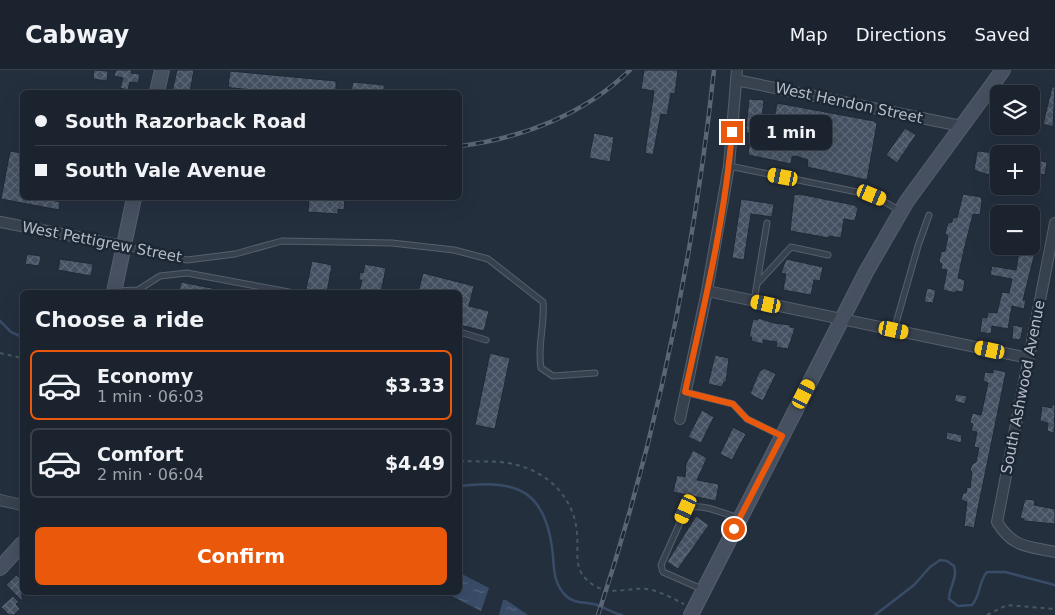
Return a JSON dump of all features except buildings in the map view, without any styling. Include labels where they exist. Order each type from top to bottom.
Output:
[{"type":"main road","points":[[157,90],[162,70]]},
{"type":"main road","points":[[692,612],[842,320],[901,211],[1003,70]]},
{"type":"main road","points":[[114,290],[134,200]]},
{"type":"main road","points":[[0,568],[20,546]]},
{"type":"street","name":"West Hendon Street","points":[[737,75],[961,126]]},
{"type":"street","points":[[680,419],[707,291],[729,166],[737,75]]},
{"type":"street","name":"West Pettigrew Street","points":[[0,222],[123,246]]},
{"type":"street","name":"South Ashwood Avenue","points":[[1055,223],[997,522],[1005,536],[1016,543],[1055,552]]},
{"type":"street","points":[[707,291],[1028,358]]},
{"type":"street","points":[[0,500],[20,505]]},
{"type":"lane","points":[[729,166],[872,195],[901,211]]},
{"type":"lane","points":[[894,330],[929,215]]},
{"type":"lane","points":[[754,301],[767,223]]},
{"type":"lane","name":"West Pettigrew Street","points":[[123,246],[187,260],[235,254],[282,241],[330,240],[392,243],[454,250],[488,259],[542,302],[544,321],[538,355],[541,368],[553,376],[595,373]]},
{"type":"lane","points":[[757,284],[792,248],[828,255]]},
{"type":"lane","points":[[138,290],[160,276],[187,272],[279,290]]},
{"type":"lane","points":[[462,333],[486,340]]},
{"type":"lane","points":[[685,392],[733,404],[747,419],[782,436]]},
{"type":"lane","points":[[704,590],[663,572],[661,565],[686,509],[692,506],[699,507],[740,518]]},
{"type":"path","points":[[0,353],[20,358]]},
{"type":"path","points":[[462,460],[516,464],[533,470],[557,487],[565,497],[576,520],[577,562],[580,571],[596,586],[613,593],[652,590],[692,612]]},
{"type":"path","points":[[987,615],[1007,605],[1055,609]]},
{"type":"water","points":[[462,574],[489,588],[481,611],[450,595],[462,595]]},
{"type":"water","points":[[503,600],[506,600],[528,615],[499,615]]},
{"type":"waterway","points":[[0,321],[11,332],[20,336]]},
{"type":"waterway","points":[[462,486],[499,485],[514,488],[527,494],[537,504],[544,517],[550,535],[555,576],[561,590],[576,602],[597,605],[622,615]]},
{"type":"waterway","points":[[875,615],[914,585],[930,567],[940,560],[947,561],[954,566],[955,575],[949,599],[958,606],[972,605],[987,572],[1005,572],[1055,585]]},
{"type":"railway","points":[[462,146],[507,137],[552,122],[593,99],[630,70]]},
{"type":"railway","points":[[598,615],[638,481],[671,346],[696,209],[714,70]]},
{"type":"route","points":[[732,132],[729,166],[707,291],[685,392],[733,404],[747,419],[782,436],[734,529]]}]
